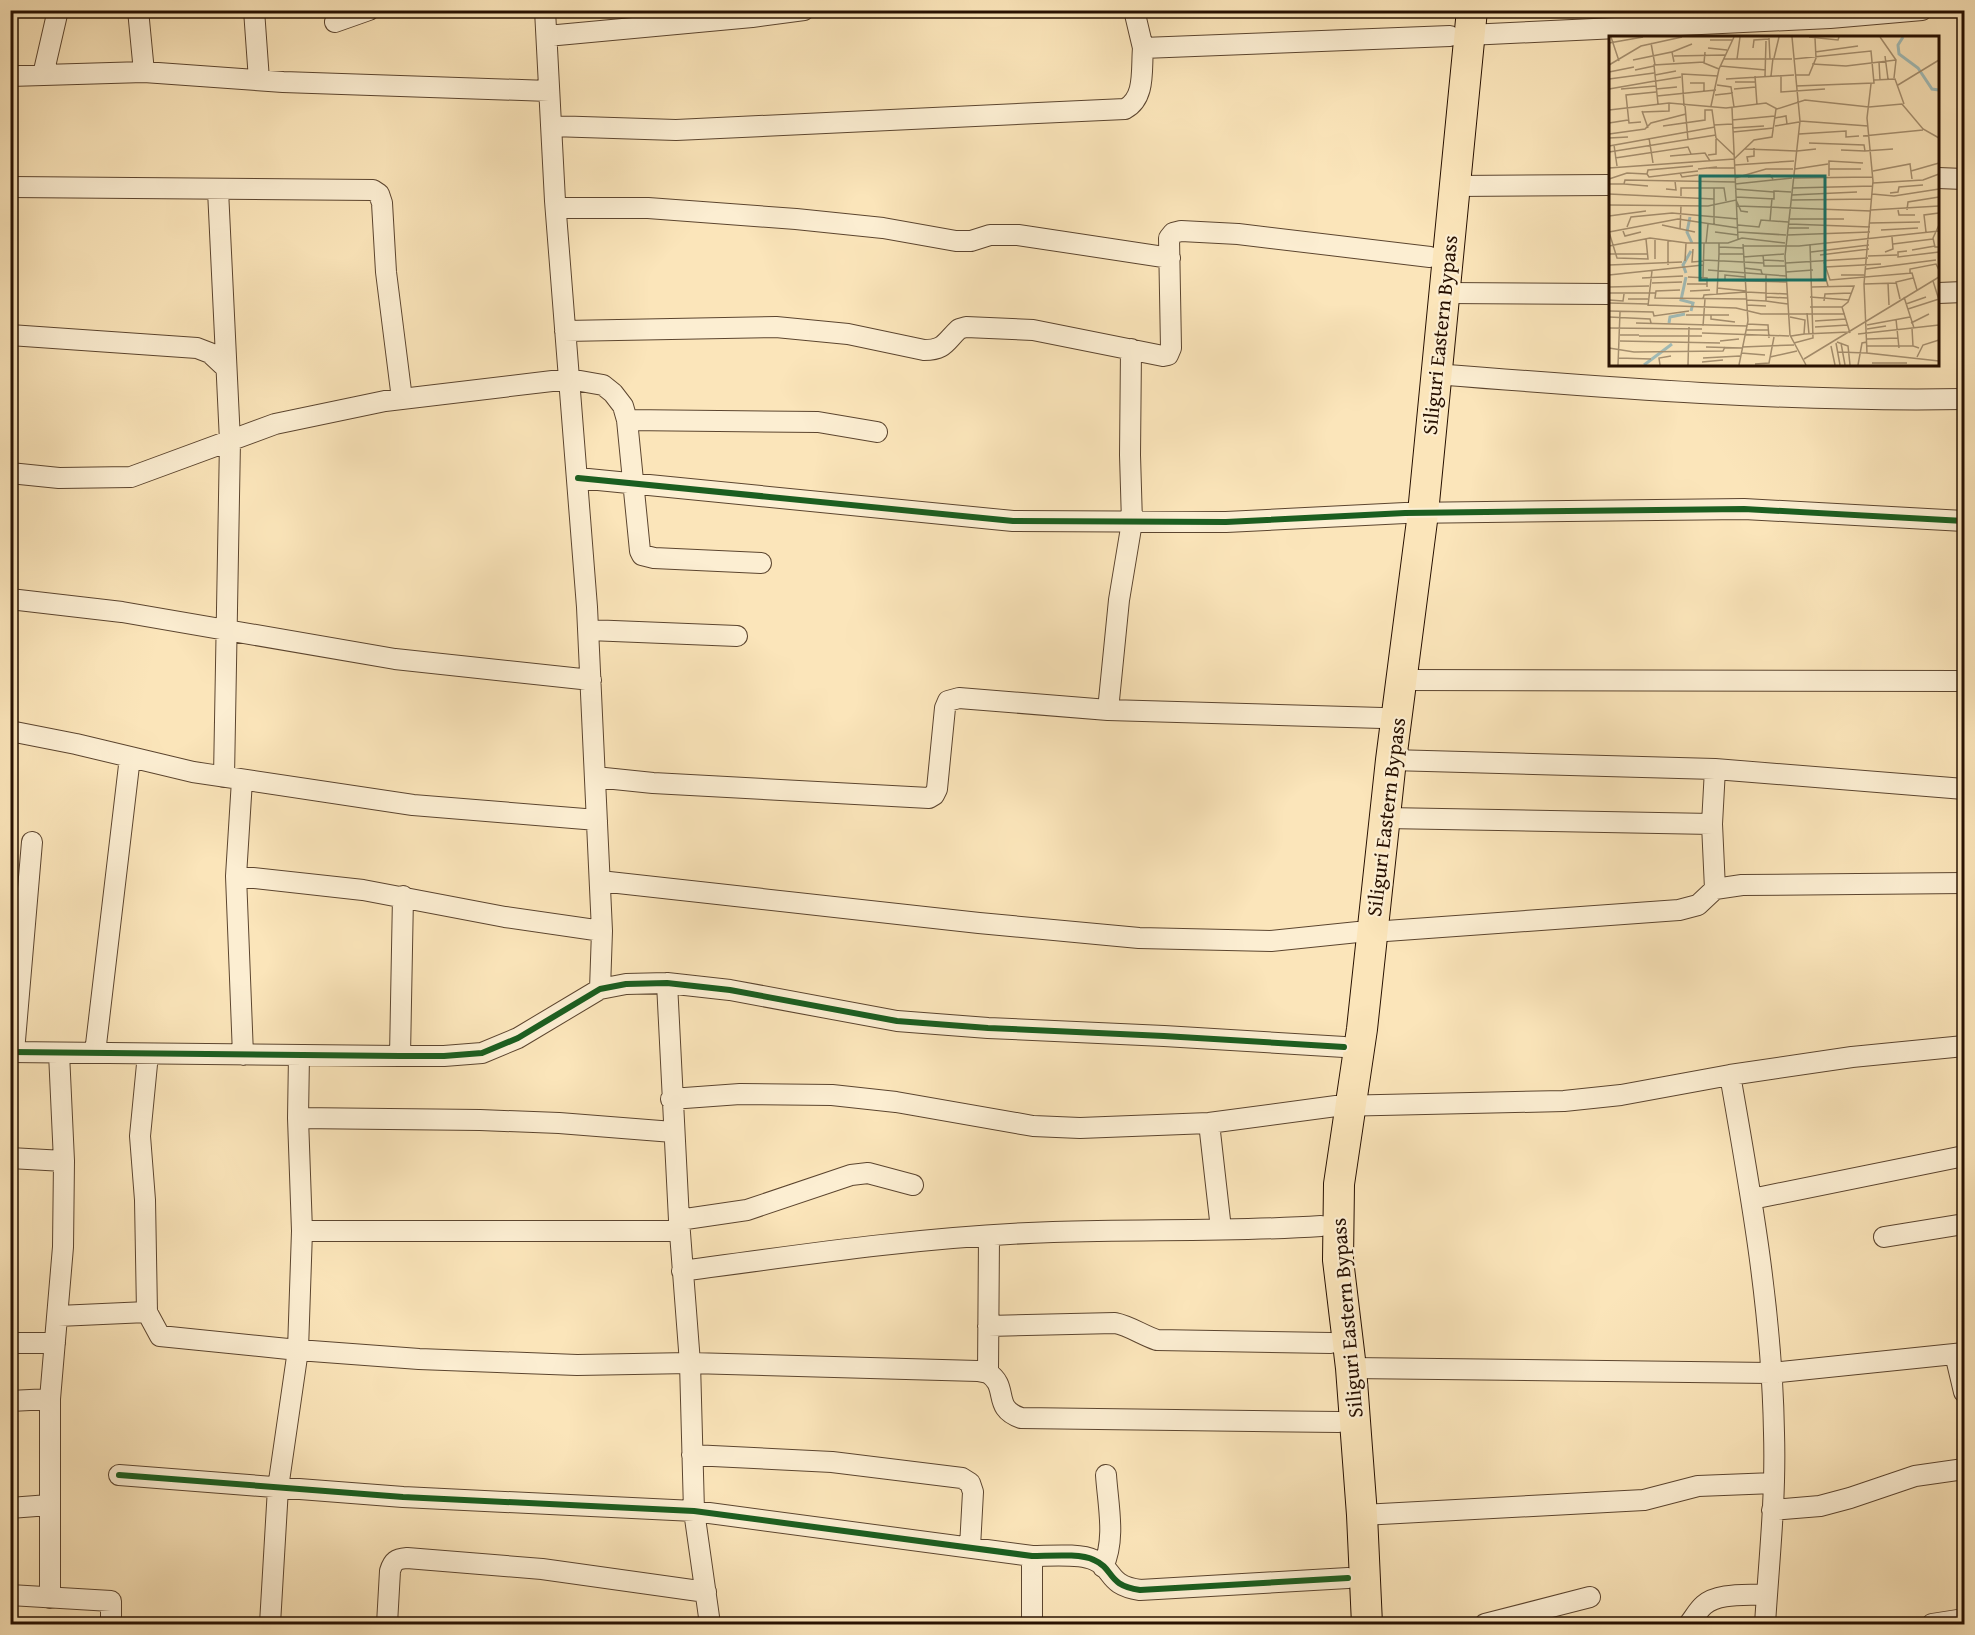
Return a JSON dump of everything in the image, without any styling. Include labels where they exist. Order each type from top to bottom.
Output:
[{"type":"main road","name":"Siliguri Eastern Bypass","points":[[1367,1624],[1362,1515],[1351,1368],[1338,1260],[1339,1184],[1344,1106],[1365,932],[1382,718],[1436,374],[1445,293],[1454,186],[1461,23]]},
{"type":"main road","name":"Siliguri Eastern Bypass","points":[[1351,1624],[1339,1422],[1321,1226],[1326,1165],[1344,1106],[1344,1047],[1386,818],[1391,760],[1403,680],[1430,257],[1461,23]]},
{"type":"street","points":[[43,75],[58,10]]},
{"type":"street","points":[[138,10],[144,72]]},
{"type":"street","points":[[254,10],[259,80]]},
{"type":"street","points":[[335,22],[369,10]]},
{"type":"street","points":[[545,10],[556,208],[589,630],[602,931],[600,989]]},
{"type":"street","points":[[547,36],[804,10]]},
{"type":"street","points":[[551,126],[676,130],[1125,109],[1132,105],[1139,94],[1143,48],[1134,10]]},
{"type":"street","points":[[1143,48],[1461,23],[1830,18],[1922,10]]},
{"type":"street","points":[[10,76],[144,72],[259,80],[549,91]]},
{"type":"street","points":[[1939,178],[1965,179]]},
{"type":"street","points":[[1454,186],[1609,185]]},
{"type":"street","points":[[10,187],[373,190],[379,194],[382,202],[386,272],[402,399]]},
{"type":"street","points":[[218,190],[230,441],[227,630],[243,1055]]},
{"type":"street","points":[[556,208],[648,208],[796,219],[883,228],[956,242],[971,241],[990,235],[1018,235],[1170,258]]},
{"type":"street","points":[[566,331],[776,327],[837,332],[924,350],[934,350],[946,344],[959,329],[1006,328],[1056,333],[1163,356],[1170,352],[1169,238],[1173,232],[1238,234],[1430,257]]},
{"type":"street","points":[[1939,293],[1965,292]]},
{"type":"street","points":[[1445,293],[1609,294]]},
{"type":"street","points":[[10,336],[197,348],[210,353],[226,368]]},
{"type":"street","points":[[1108,710],[1119,600],[1132,522],[1131,349]]},
{"type":"street","points":[[1436,374],[1648,391],[1880,400],[1965,399]]},
{"type":"street","points":[[10,473],[59,478],[131,477],[275,424],[402,399],[569,379],[603,385],[623,406],[627,420],[632,484],[642,555],[654,558],[761,563]]},
{"type":"street","points":[[627,420],[818,422],[877,432]]},
{"type":"street","points":[[578,478],[1013,521],[1226,522],[1414,513],[1744,509],[1965,521]]},
{"type":"street","points":[[10,599],[122,612],[395,659],[591,680]]},
{"type":"street","points":[[589,630],[737,636]]},
{"type":"street","points":[[1403,680],[1965,681]]},
{"type":"street","points":[[595,777],[653,783],[929,798],[937,789],[945,708],[953,699],[1108,710],[1382,718]]},
{"type":"street","points":[[10,731],[193,772],[413,805],[597,820]]},
{"type":"street","points":[[95,1053],[130,757]]},
{"type":"street","points":[[1391,760],[1715,769],[1965,789]]},
{"type":"street","points":[[1715,769],[1712,824],[1715,889]]},
{"type":"street","points":[[1386,818],[1712,824]]},
{"type":"street","points":[[32,842],[12,1052],[400,1056],[482,1053],[518,1038],[600,989],[626,984],[667,983],[730,990],[897,1021],[1344,1047]]},
{"type":"street","points":[[236,876],[403,896],[505,917],[602,931]]},
{"type":"street","points":[[600,881],[968,922],[1139,938],[1271,941],[1365,932],[1679,910],[1698,905],[1715,889],[1742,885],[1965,883]]},
{"type":"street","points":[[400,1056],[403,896]]},
{"type":"street","points":[[667,983],[671,1099],[690,1363],[694,1511],[710,1624]]},
{"type":"street","points":[[671,1099],[740,1094],[832,1095],[896,1102],[1033,1126],[1209,1124],[1344,1106],[1564,1101],[1621,1095],[1730,1075],[1852,1057],[1965,1046]]},
{"type":"street","points":[[50,1598],[50,1399],[63,1247],[64,1161],[59,1053]]},
{"type":"street","points":[[148,1054],[141,1136],[145,1200],[147,1312],[160,1336],[419,1359],[555,1364],[690,1363],[978,1371],[995,1377],[1005,1408],[1011,1415],[1021,1418],[1339,1422]]},
{"type":"street","points":[[270,1624],[278,1488],[298,1350],[302,1231],[298,1118],[299,1055]]},
{"type":"street","points":[[1730,1075],[1752,1199],[1763,1278],[1771,1372],[1774,1433],[1773,1484],[1765,1624]]},
{"type":"street","points":[[298,1118],[480,1120],[559,1123],[674,1132]]},
{"type":"street","points":[[1209,1124],[1221,1229]]},
{"type":"street","points":[[1752,1199],[1965,1156]]},
{"type":"street","points":[[10,1158],[64,1161]]},
{"type":"street","points":[[302,1231],[679,1226],[747,1210],[851,1174],[868,1173],[913,1185]]},
{"type":"street","points":[[1884,1237],[1965,1224]]},
{"type":"street","points":[[682,1271],[915,1240],[1052,1232],[1259,1230],[1321,1226]]},
{"type":"street","points":[[988,1373],[989,1236]]},
{"type":"street","points":[[58,1316],[147,1312]]},
{"type":"street","points":[[988,1326],[1114,1323],[1127,1326],[1157,1340],[1331,1343]]},
{"type":"street","points":[[10,1343],[55,1343]]},
{"type":"street","points":[[1351,1368],[1771,1372],[1960,1354],[1965,1392]]},
{"type":"street","points":[[10,1401],[50,1399]]},
{"type":"street","points":[[692,1455],[822,1462],[962,1478],[970,1483],[973,1492],[970,1547]]},
{"type":"street","points":[[1772,1510],[1820,1506],[1915,1476],[1965,1469]]},
{"type":"street","points":[[119,1475],[403,1497],[694,1511],[1032,1556],[1094,1560],[1125,1588],[1140,1590],[1348,1578]]},
{"type":"street","points":[[1103,1567],[1110,1549],[1106,1475]]},
{"type":"street","points":[[1362,1515],[1644,1500],[1698,1486],[1773,1484]]},
{"type":"street","points":[[10,1508],[49,1505]]},
{"type":"street","points":[[1032,1556],[1032,1624]]},
{"type":"street","points":[[387,1624],[392,1564],[397,1559],[406,1558],[542,1569],[706,1592]]},
{"type":"street","points":[[1689,1624],[1703,1605],[1710,1601],[1767,1594]]},
{"type":"street","points":[[10,1595],[111,1601],[111,1624]]},
{"type":"street","points":[[1485,1624],[1590,1597]]},
{"type":"street","points":[[1932,1624],[1965,1619]]},
{"type":"cycle path","points":[[578,478],[1013,521],[1226,522],[1405,513],[1744,509],[1964,521]]},
{"type":"cycle path","points":[[10,1052],[400,1056],[482,1053],[518,1038],[600,989],[626,984],[667,983],[730,990],[897,1021],[1344,1047]]},
{"type":"cycle path","points":[[119,1475],[403,1497],[694,1511],[1032,1556],[1081,1556],[1101,1564],[1121,1584],[1140,1590],[1348,1578]]}]
